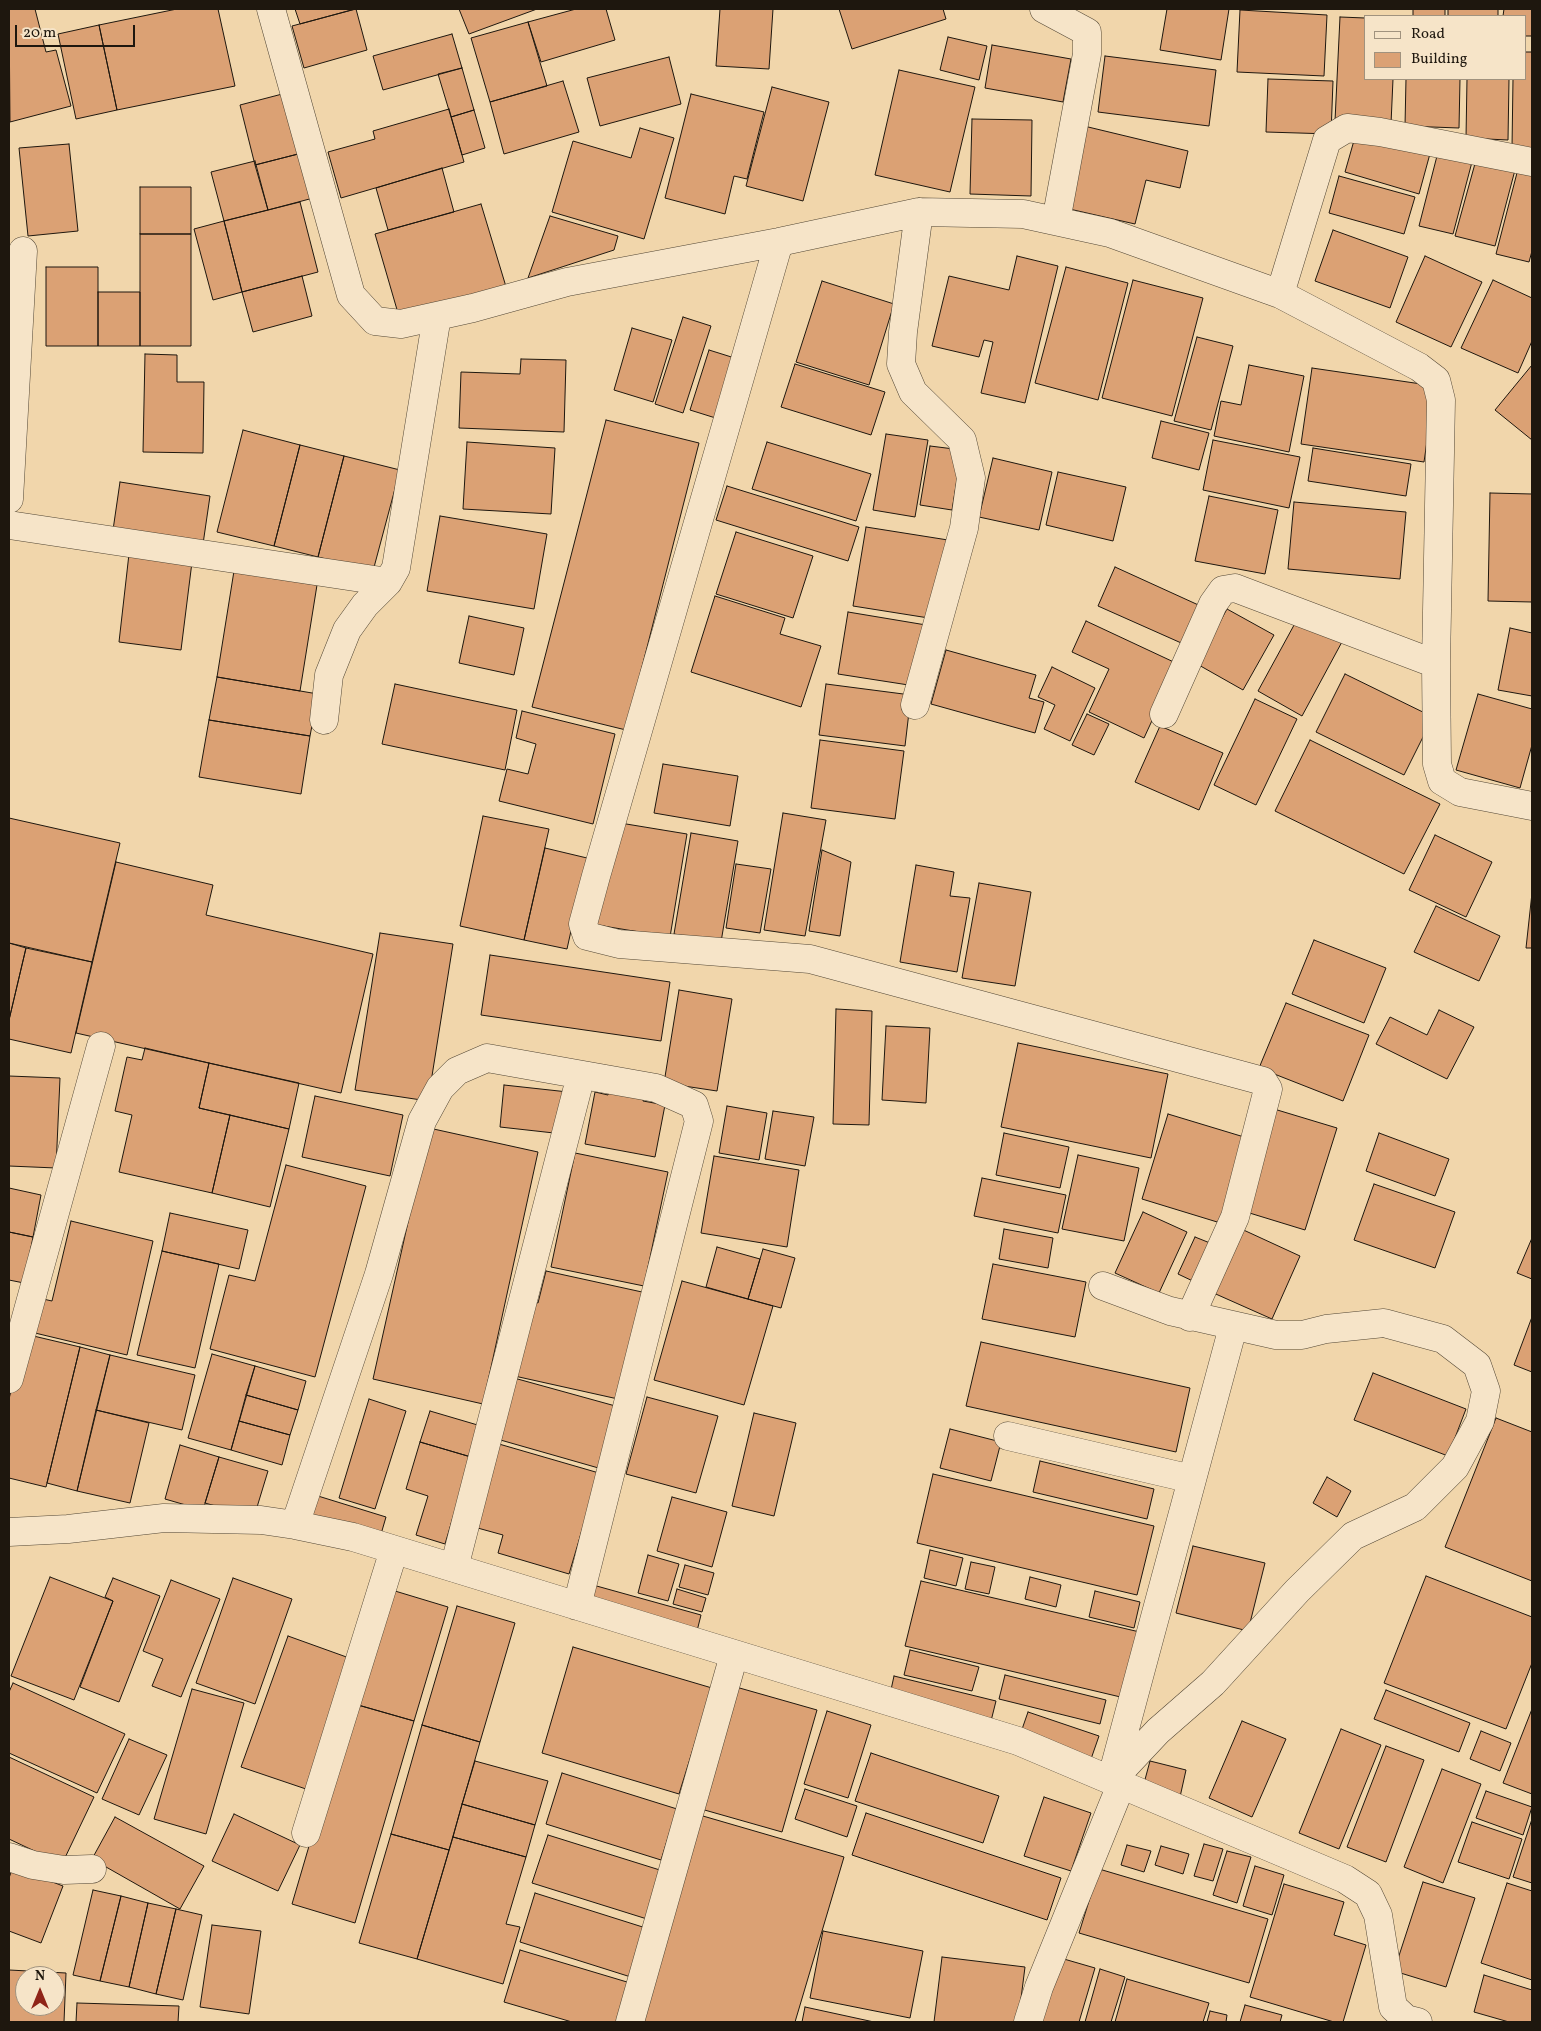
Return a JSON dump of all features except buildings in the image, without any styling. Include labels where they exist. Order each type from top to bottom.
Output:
[{"type":"street","points":[[271,9],[351,295],[375,321],[401,324],[567,282],[779,242],[920,212],[1023,214],[1110,233],[1280,294],[1418,367],[1436,380],[1441,400],[1436,664],[1437,764],[1442,781],[1460,792],[1532,806]]},
{"type":"street","points":[[1044,9],[1087,32],[1087,54],[1056,221]]},
{"type":"street","points":[[1280,294],[1327,140],[1347,128],[1380,132],[1532,162]]},
{"type":"street","points":[[916,705],[964,528],[971,478],[962,440],[914,392],[901,364],[903,332],[920,212]]},
{"type":"street","points":[[779,242],[583,924],[588,936],[619,944],[810,959],[1263,1082],[1268,1089],[1235,1217],[1190,1317]]},
{"type":"street","points":[[9,499],[23,251]]},
{"type":"street","points":[[324,720],[329,675],[347,630],[365,605],[388,582],[396,568],[437,316]]},
{"type":"street","points":[[9,525],[388,582]]},
{"type":"street","points":[[1164,714],[1213,604],[1223,590],[1235,588],[1436,664]]},
{"type":"street","points":[[9,1380],[101,1046]]},
{"type":"street","points":[[295,1525],[379,1274],[422,1121],[440,1088],[457,1072],[487,1058],[656,1088],[694,1106],[699,1122],[577,1606]]},
{"type":"street","points":[[454,1568],[581,1075]]},
{"type":"street","points":[[1103,1286],[1190,1317],[1276,1335],[1302,1335],[1326,1329],[1384,1323],[1443,1339],[1477,1365],[1486,1391],[1480,1421],[1455,1467],[1415,1507],[1353,1536],[1297,1591],[1213,1683],[1158,1731],[1116,1783]]},
{"type":"street","points":[[1028,2022],[1039,1987],[1116,1783],[1192,1479],[1233,1327]]},
{"type":"street","points":[[1008,1436],[1192,1479]]},
{"type":"street","points":[[9,1532],[68,1529],[164,1518],[261,1520],[353,1537],[1018,1741],[1345,1879],[1368,1894],[1378,1915],[1393,2007],[1406,2019],[1418,2022]]},
{"type":"street","points":[[306,1833],[394,1550]]},
{"type":"street","points":[[630,2022],[734,1655]]},
{"type":"street","points":[[9,1858],[33,1865],[64,1870],[92,1869]]}]
